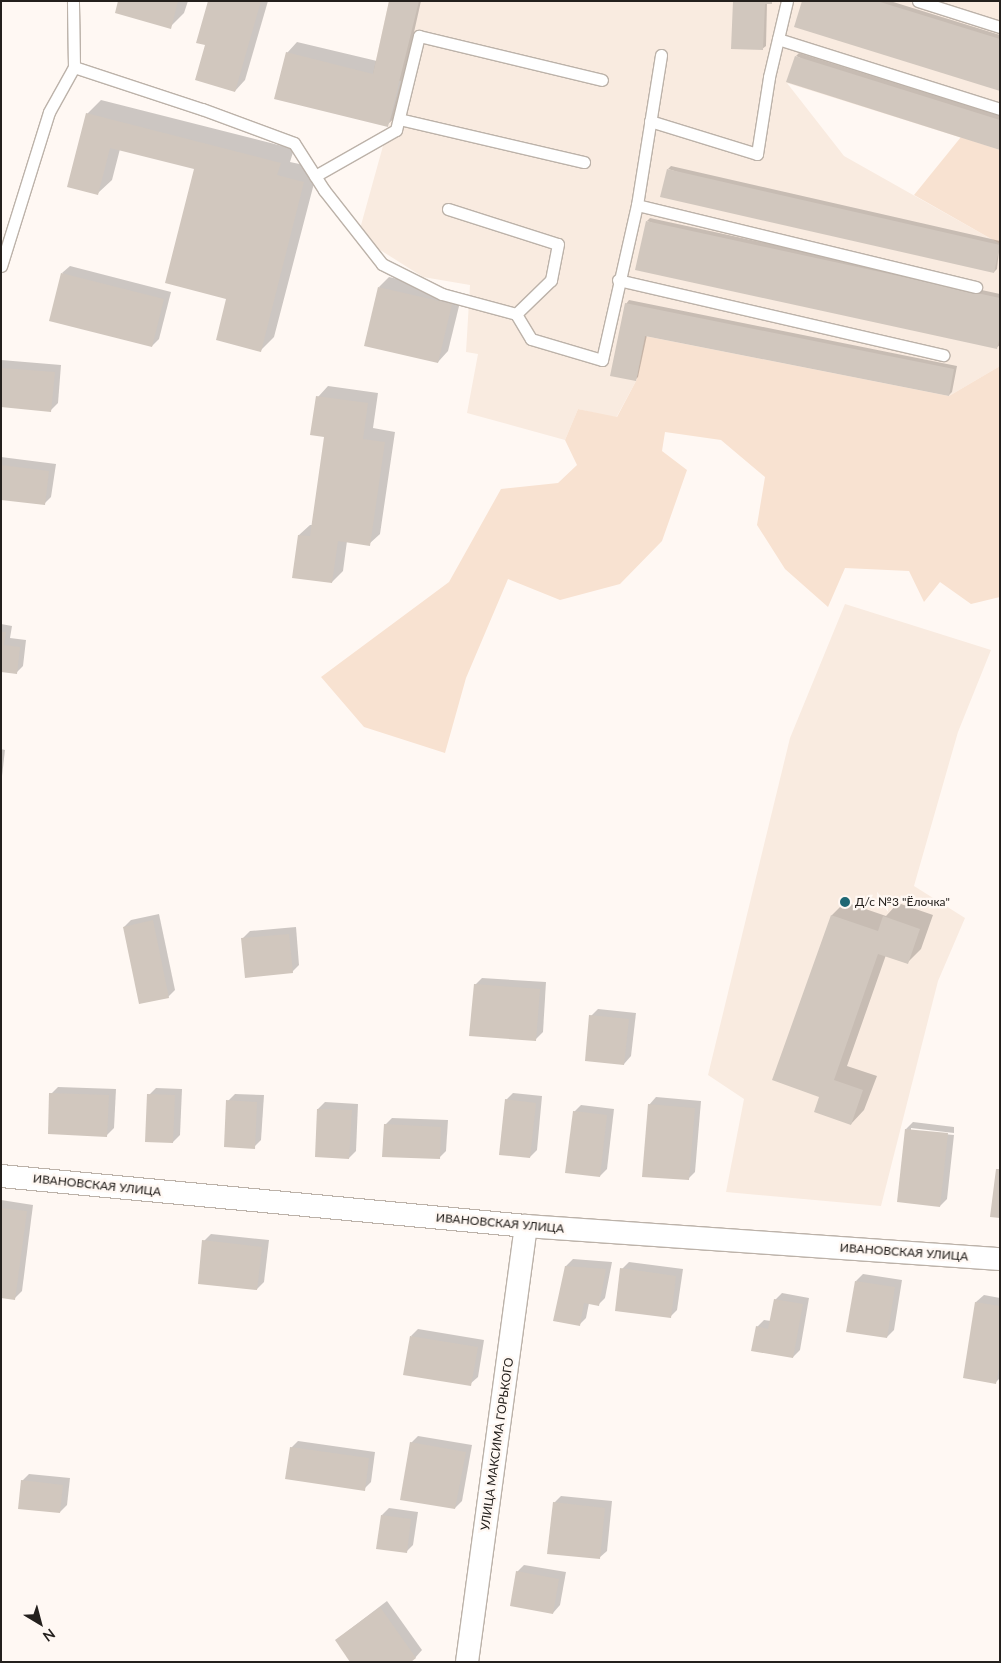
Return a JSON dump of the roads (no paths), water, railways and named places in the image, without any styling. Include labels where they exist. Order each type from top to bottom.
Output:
[{"type":"street","name":"ИВАНОВСКАЯ УЛИЦА","points":[[1,1176],[526,1226],[1000,1259]]},
{"type":"street","name":"УЛИЦА МАКСИМА ГОРЬКОГО","points":[[467,1662],[526,1226]]},
{"type":"lane","points":[[1,266],[49,112],[74,67],[73,1]]},
{"type":"lane","points":[[650,121],[758,154],[769,77],[787,1]]},
{"type":"lane","points":[[918,1],[1000,27]]},
{"type":"lane","points":[[315,176],[396,130],[419,36],[602,80]]},
{"type":"lane","points":[[778,39],[1000,109]]},
{"type":"lane","points":[[74,67],[202,109],[294,143],[315,176],[382,264],[442,294],[516,314],[531,339],[602,360],[618,280],[637,205],[661,55]]},
{"type":"lane","points":[[399,119],[584,162]]},
{"type":"lane","points":[[637,205],[976,287]]},
{"type":"lane","points":[[448,209],[558,244],[551,280],[516,314]]},
{"type":"lane","points":[[618,280],[943,355]]},
{"type":"place","name":"Д/с №3 \"Ёлочка\"","points":[[845,902]]}]
